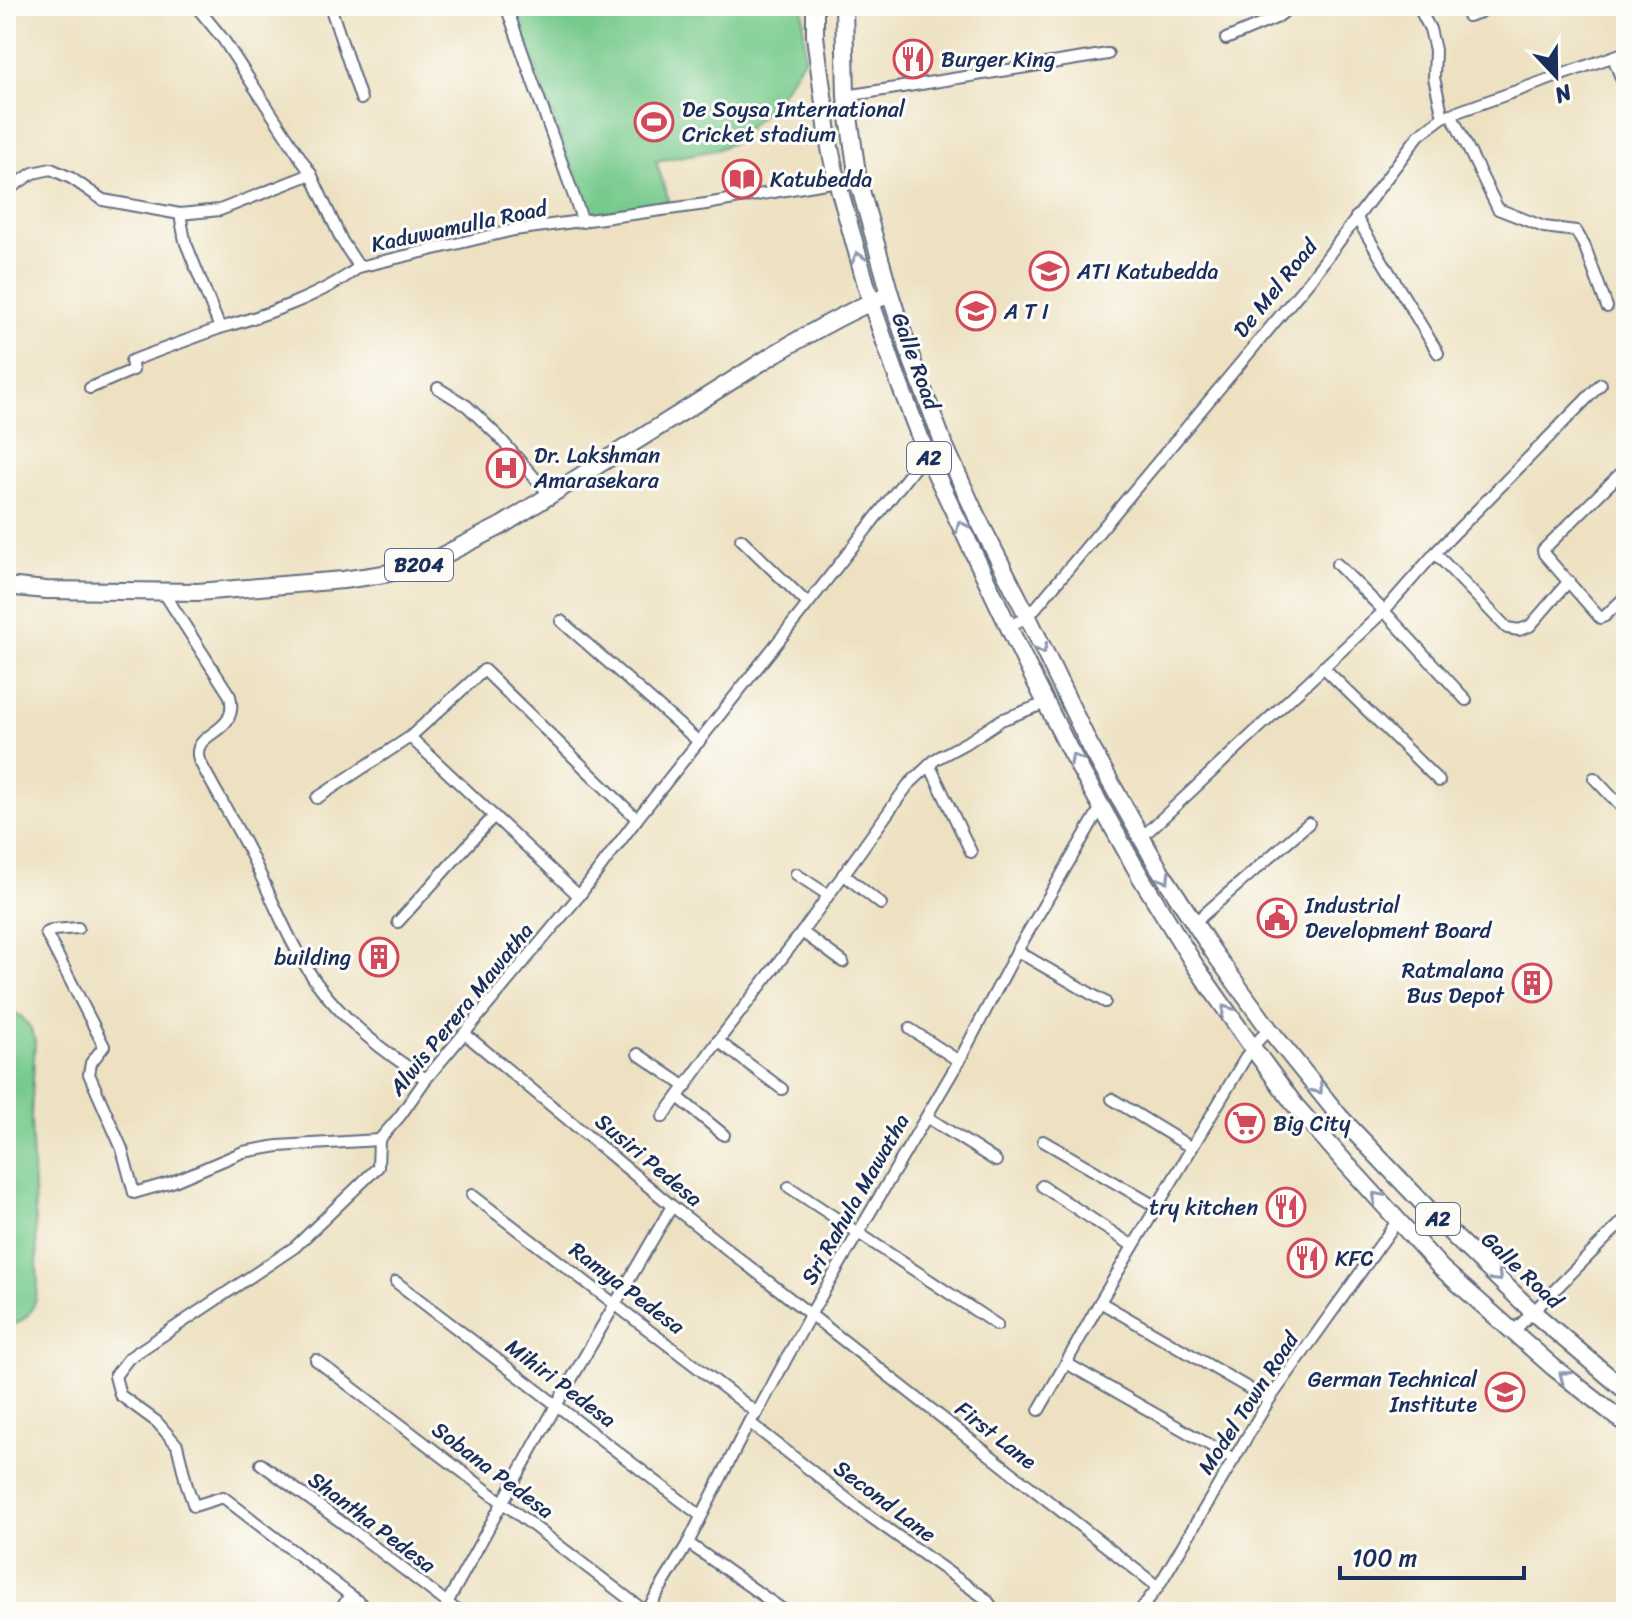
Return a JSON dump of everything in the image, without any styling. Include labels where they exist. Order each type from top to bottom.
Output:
[{"type":"main road","name":"Galle Road","points":[[815,6],[815,36],[837,181],[871,302],[926,453],[1046,703],[1101,807],[1196,967],[1252,1047]]},
{"type":"main road","name":"Galle Road","points":[[844,6],[846,96],[858,180],[890,294]]},
{"type":"main road","points":[[871,302],[890,294]]},
{"type":"main road","name":"A2","points":[[890,294],[943,442],[1089,744],[1141,838],[1194,923],[1269,1029]]},
{"type":"main road","name":"B204","points":[[6,586],[46,590],[198,592],[343,580],[428,563],[501,526],[822,325],[871,302]]},
{"type":"main road","name":"Galle Road","points":[[1269,1029],[1340,1117],[1456,1238],[1534,1313],[1626,1391]]},
{"type":"main road","name":"A2","points":[[1252,1047],[1294,1104],[1441,1268],[1553,1367],[1626,1424]]},
{"type":"street","points":[[196,6],[223,39],[311,174],[342,241],[359,267]]},
{"type":"street","points":[[330,6],[361,99]]},
{"type":"street","points":[[506,6],[583,222]]},
{"type":"street","points":[[1226,39],[1276,18],[1283,13],[1284,6]]},
{"type":"street","points":[[1418,6],[1433,40],[1434,78],[1447,115],[1498,209],[1544,227],[1576,231],[1607,307]]},
{"type":"street","points":[[1468,16],[1481,12],[1486,6]]},
{"type":"street","name":"De Mel Road","points":[[1009,626],[1028,617],[1310,280],[1419,135],[1447,115],[1626,52]]},
{"type":"street","points":[[846,96],[1108,54]]},
{"type":"street","points":[[1613,57],[1626,91]]},
{"type":"street","points":[[6,191],[33,173],[51,169],[71,178],[103,200],[180,214],[220,210],[311,174]]},
{"type":"street","name":"Kaduwamulla Road","points":[[90,388],[133,370],[131,361],[259,317],[343,280],[359,267],[514,230],[706,204],[837,181]]},
{"type":"street","points":[[180,214],[185,241],[220,328]]},
{"type":"street","points":[[1356,217],[1438,353]]},
{"type":"street","points":[[1141,838],[1384,611],[1435,553],[1601,384]]},
{"type":"street","points":[[438,388],[467,406],[549,494]]},
{"type":"street","name":"Alwis Perera Mawatha","points":[[379,1140],[579,896],[926,453]]},
{"type":"street","points":[[1626,468],[1543,550],[1600,618],[1626,596]]},
{"type":"street","points":[[741,539],[808,604]]},
{"type":"street","points":[[1435,553],[1507,628],[1519,630],[1530,626],[1569,581]]},
{"type":"street","points":[[1337,564],[1466,700]]},
{"type":"street","points":[[164,593],[230,696],[232,706],[227,720],[220,729],[203,740],[197,753],[284,926],[317,983],[349,1020],[396,1060],[426,1079]]},
{"type":"street","points":[[561,621],[699,742]]},
{"type":"street","points":[[1323,667],[1439,781]]},
{"type":"street","points":[[317,798],[410,737],[484,670],[637,819]]},
{"type":"street","points":[[663,1117],[908,785],[929,764],[1001,720],[1046,703]]},
{"type":"street","points":[[410,737],[579,896]]},
{"type":"street","points":[[929,764],[971,852]]},
{"type":"street","points":[[1594,778],[1626,812]]},
{"type":"street","name":"Sri Rahula Mawatha","points":[[646,1612],[688,1543],[810,1315],[927,1117],[1017,951],[1101,807]]},
{"type":"street","points":[[398,922],[494,816]]},
{"type":"street","points":[[1194,923],[1309,823]]},
{"type":"street","points":[[796,874],[828,895]]},
{"type":"street","points":[[843,874],[881,904]]},
{"type":"street","points":[[78,928],[46,933],[104,1046],[91,1063],[89,1074],[122,1149],[134,1193],[172,1182],[243,1152],[278,1146],[379,1140],[378,1167],[295,1247],[129,1358],[115,1376],[120,1395],[157,1422],[177,1445],[194,1506],[223,1497],[372,1612]]},
{"type":"street","points":[[802,932],[843,962]]},
{"type":"street","points":[[1017,951],[1105,1002]]},
{"type":"street","points":[[910,1029],[959,1061]]},
{"type":"street","points":[[1039,1410],[1252,1047],[1269,1029]]},
{"type":"street","name":"Susiri Pedesa","points":[[465,1034],[672,1206],[810,1315]]},
{"type":"street","points":[[718,1041],[782,1089]]},
{"type":"street","points":[[638,1054],[686,1087]]},
{"type":"street","points":[[678,1097],[724,1135]]},
{"type":"street","points":[[1112,1099],[1192,1148]]},
{"type":"street","points":[[927,1117],[996,1161]]},
{"type":"street","points":[[1043,1141],[1157,1207]]},
{"type":"street","points":[[1042,1186],[1133,1246]]},
{"type":"street","points":[[789,1187],[997,1325]]},
{"type":"street","name":"Ramya Pedesa","points":[[472,1195],[616,1304],[753,1417]]},
{"type":"street","points":[[447,1603],[557,1404],[672,1206]]},
{"type":"street","points":[[1513,1332],[1626,1218]]},
{"type":"street","name":"Model Town Road","points":[[1139,1612],[1158,1587],[1269,1400],[1398,1220]]},
{"type":"street","name":"Mihiri Pedesa","points":[[396,1282],[701,1516]]},
{"type":"street","points":[[1100,1302],[1269,1400]]},
{"type":"street","name":"First Lane","points":[[810,1315],[1158,1587]]},
{"type":"street","name":"Sobana Pedesa","points":[[316,1360],[646,1612]]},
{"type":"street","points":[[1066,1363],[1234,1459]]},
{"type":"street","name":"Second Lane","points":[[753,1417],[865,1513],[986,1599],[996,1612]]},
{"type":"street","name":"Shantha Pedesa","points":[[261,1464],[459,1612]]},
{"type":"street","points":[[688,1543],[786,1612]]},
{"type":"street","points":[[339,1612],[350,1595]]},
{"type":"green space","name":"De Soysa International Cricket stadium","points":[[513,6],[803,6],[805,57],[775,102],[732,143],[716,150],[656,161],[669,201],[589,216]]},
{"type":"green space","points":[[6,1010],[21,1016],[35,1040],[31,1118],[38,1285],[30,1312],[6,1328]]},
{"type":"place","name":"Burger King","points":[[913,59]]},
{"type":"place","name":"De Soysa International Cricket stadium","points":[[654,122]]},
{"type":"place","name":"Katubedda","points":[[742,179]]},
{"type":"place","name":"ATI Katubedda","points":[[1049,271]]},
{"type":"place","name":"A T I","points":[[976,311]]},
{"type":"place","name":"Dr. Lakshman Amarasekara","points":[[506,468]]},
{"type":"place","name":"Industrial Development Board","points":[[1277,918]]},
{"type":"place","name":"building","points":[[379,957]]},
{"type":"place","name":"Ratmalana Bus Depot","points":[[1532,983]]},
{"type":"place","name":"Big City","points":[[1245,1123]]},
{"type":"place","name":"try kitchen","points":[[1286,1207]]},
{"type":"place","name":"KFC","points":[[1307,1258]]},
{"type":"place","name":"German Technical Institute","points":[[1505,1392]]}]
